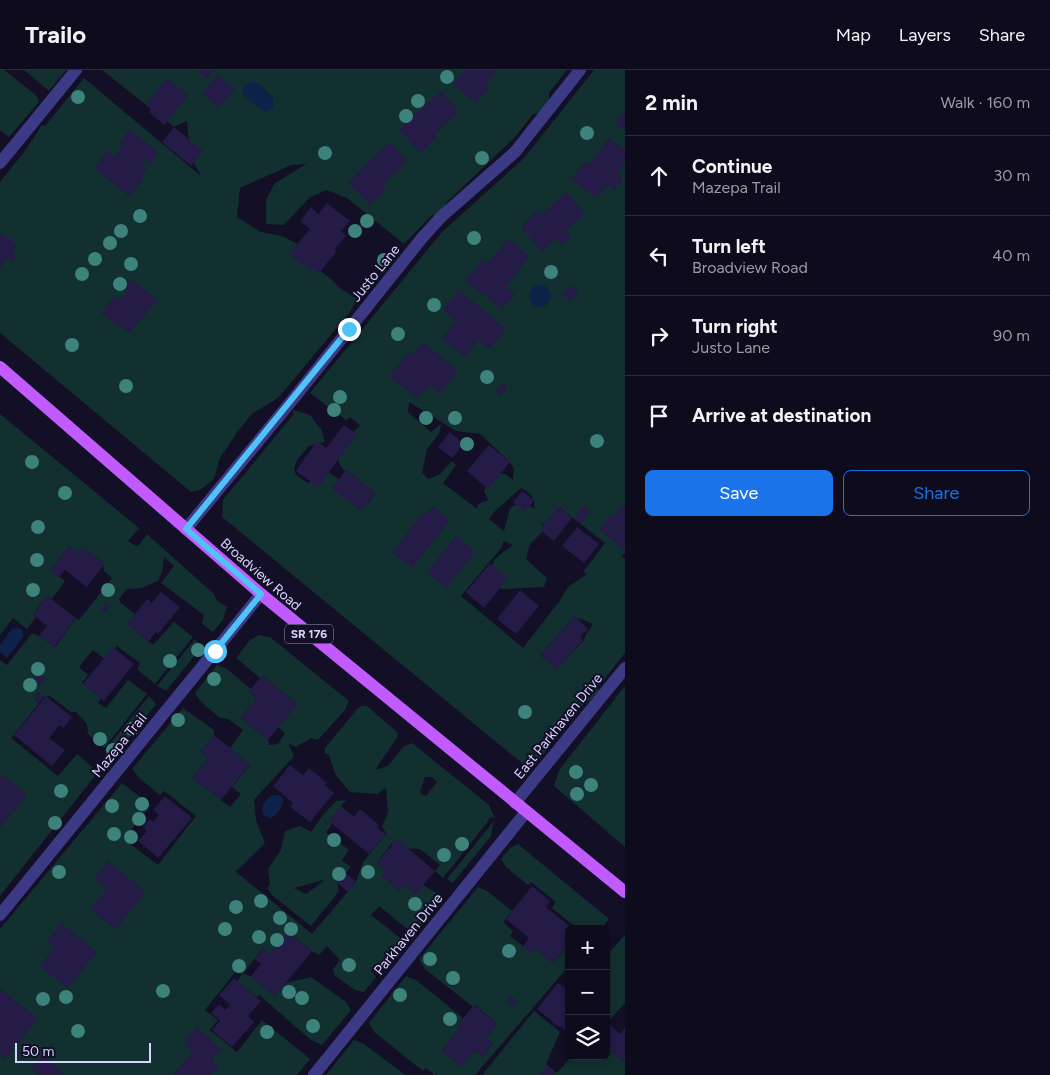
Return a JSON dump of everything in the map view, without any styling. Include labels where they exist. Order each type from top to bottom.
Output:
[{"type":"main road","name":"Broadview Road","points":[[0,367],[261,594],[625,892]]},
{"type":"street","points":[[0,163],[76,70]]},
{"type":"street","name":"Justo Lane","points":[[186,529],[422,238],[441,217],[515,152],[580,70]]},
{"type":"street","name":"Mazepa Trail","points":[[0,915],[261,594]]},
{"type":"street","name":"East Parkhaven Drive","points":[[515,803],[625,668]]},
{"type":"street","name":"Parkhaven Drive","points":[[314,1075],[526,812]]},
{"type":"green space","points":[[0,70],[4,70],[36,95],[39,102],[9,137],[0,130]]},
{"type":"green space","points":[[24,70],[66,70],[49,91]]},
{"type":"green space","points":[[102,70],[567,70],[549,93],[549,99],[540,113],[533,114],[516,136],[445,204],[437,215],[431,216],[404,244],[347,198],[326,190],[309,198],[284,225],[266,224],[266,200],[274,184],[306,164],[291,165],[240,188],[237,217],[261,232],[282,236],[307,249],[315,267],[340,288],[357,299],[350,312],[278,398],[253,413],[238,431],[220,458],[214,479],[200,490],[191,492],[0,333],[0,182],[28,147],[42,125],[45,126],[84,78],[201,176],[190,155],[187,121],[174,127]]},
{"type":"green space","points":[[594,70],[625,70],[625,553],[622,556],[625,559],[625,653],[598,687],[600,692],[589,701],[587,700],[538,761],[528,768],[222,517],[223,500],[293,415],[293,410],[310,415],[321,429],[325,442],[309,446],[297,460],[294,469],[296,475],[308,483],[325,470],[368,503],[375,493],[351,474],[347,474],[340,465],[334,448],[350,436],[360,425],[350,417],[346,420],[310,393],[442,232],[524,158]],"holes":[[[409,402],[456,431],[480,434],[510,462],[514,469],[513,480],[505,474],[493,473],[484,491],[488,500],[478,504],[477,509],[443,483],[456,465],[452,461],[440,474],[429,479],[422,473],[427,449],[439,434],[441,424],[431,432],[408,412]],[[521,488],[532,496],[535,509],[522,501],[510,508],[504,531],[489,519],[494,512]],[[559,507],[605,543],[583,572],[587,574],[568,587],[523,648],[461,596],[502,547],[503,541],[513,545],[494,560],[489,585],[503,589],[544,587],[547,578],[526,559],[530,544],[544,530],[541,521],[544,525]],[[574,617],[593,624],[584,640],[561,664],[554,667],[540,655]]]},
{"type":"green space","points":[[0,414],[139,528],[128,541],[130,543],[138,546],[147,534],[214,594],[217,601],[227,607],[223,620],[213,632],[202,624],[204,615],[161,583],[174,566],[164,557],[162,572],[158,581],[141,588],[127,589],[119,599],[121,603],[135,614],[128,624],[153,645],[174,622],[193,637],[155,684],[137,669],[140,663],[117,646],[106,660],[93,650],[79,667],[88,675],[82,683],[101,698],[98,703],[106,708],[128,680],[147,694],[104,748],[88,734],[87,724],[76,712],[71,712],[50,696],[44,697],[38,692],[34,698],[39,703],[11,738],[58,776],[77,754],[98,772],[0,896],[0,660],[7,665],[32,633],[55,647],[76,618],[79,620],[112,578],[104,571],[103,562],[81,558],[69,546],[51,570],[65,581],[52,599],[47,596],[33,614],[36,617],[27,629],[13,618],[0,635]]},
{"type":"green space","points":[[259,635],[270,637],[349,701],[345,710],[318,740],[311,738],[296,747],[288,743],[294,756],[254,800],[256,820],[265,843],[235,871],[312,934],[356,882],[363,862],[386,834],[388,836],[382,827],[388,812],[386,788],[377,794],[350,792],[335,774],[329,755],[325,753],[325,748],[358,708],[367,706],[398,733],[375,770],[388,766],[404,746],[412,743],[489,805],[495,818],[490,817],[443,878],[435,871],[440,865],[420,849],[395,848],[392,843],[377,863],[386,871],[382,877],[399,890],[404,885],[415,894],[423,885],[435,892],[440,899],[415,931],[406,928],[379,906],[371,915],[405,944],[385,967],[377,964],[371,971],[376,977],[364,992],[355,990],[334,975],[333,969],[340,960],[327,946],[319,955],[289,933],[270,954],[263,948],[243,974],[251,976],[275,996],[286,983],[311,977],[346,1002],[351,1010],[322,1045],[311,1040],[259,995],[257,997],[237,981],[242,974],[237,970],[205,1010],[218,1020],[210,1030],[237,1052],[262,1020],[310,1059],[297,1075],[0,1075],[0,929],[122,783],[151,805],[124,839],[158,865],[196,816],[164,791],[160,795],[139,778],[132,769],[183,708],[214,730],[214,735],[201,752],[208,758],[193,779],[230,807],[241,794],[232,787],[250,765],[230,748],[243,730],[228,719],[220,718],[201,702],[195,693],[217,665],[227,669],[251,689],[249,692],[257,698],[241,718],[268,740],[269,745],[278,744],[285,733],[278,727],[297,704],[262,676],[260,678],[236,658],[250,640]],"holes":[[[425,777],[432,777],[437,782],[426,796],[420,793]]]},
{"type":"green space","points":[[195,639],[200,644],[196,654],[166,691],[157,686]]},
{"type":"green space","points":[[625,686],[625,847],[554,786],[559,770]]},
{"type":"green space","points":[[149,696],[156,704],[113,757],[105,750]]},
{"type":"green space","points":[[346,800],[329,821],[332,824],[326,832],[349,850],[342,860],[351,867],[337,883],[339,891],[311,926],[273,896],[267,888],[270,885],[268,869],[281,850],[285,831],[300,826],[311,832],[336,801]],"holes":[[[324,880],[306,894],[294,888]]]},
{"type":"green space","points":[[494,821],[491,836],[453,883],[447,879]]},
{"type":"green space","points":[[518,844],[609,919],[604,925],[573,925],[552,908],[556,902],[531,882],[528,885],[506,867],[501,859],[510,848]]},
{"type":"green space","points":[[478,887],[487,891],[512,911],[503,922],[513,931],[510,936],[531,952],[535,948],[553,963],[565,950],[565,971],[475,1075],[434,1075],[426,1068],[423,1071],[374,1032],[369,1023],[406,976],[416,980],[463,1018],[458,1025],[461,1027],[442,1051],[461,1066],[475,1050],[483,1057],[493,1044],[486,1038],[497,1024],[475,1005],[473,1007],[425,969],[419,959]]},
{"type":"green space","points":[[625,935],[625,1003],[610,1020],[610,970],[610,952]]},
{"type":"green space","points":[[534,1011],[560,1032],[546,1064],[557,1073],[568,1060],[610,1060],[610,1049],[625,1062],[625,1075],[482,1075]]},
{"type":"green space","points":[[354,1040],[364,1044],[405,1075],[326,1075]]},
{"type":"water","points":[[253,81],[273,97],[274,105],[270,110],[262,111],[242,93],[245,85]]},
{"type":"water","points":[[540,285],[548,288],[551,296],[548,304],[540,307],[532,304],[529,296],[532,288]]},
{"type":"water","points":[[13,627],[15,629],[18,627],[24,632],[22,634],[24,636],[7,658],[0,652],[0,645]]},
{"type":"water","points":[[273,795],[282,797],[284,801],[277,814],[270,818],[265,816],[262,808],[268,798]]},
{"type":"building","points":[[197,70],[214,70],[207,79]]},
{"type":"building","points":[[465,70],[497,70],[485,85],[489,88],[476,103],[453,84]]},
{"type":"building","points":[[218,75],[235,89],[219,108],[202,94]]},
{"type":"building","points":[[167,78],[188,95],[164,125],[149,112],[151,109],[145,105]]},
{"type":"building","points":[[442,91],[459,112],[434,135],[437,138],[420,153],[399,129]]},
{"type":"building","points":[[625,111],[625,132],[615,123]]},
{"type":"building","points":[[174,127],[203,151],[191,166],[162,142]]},
{"type":"building","points":[[130,129],[159,153],[150,164],[145,160],[141,165],[147,169],[141,176],[144,179],[129,196],[94,168],[107,151],[114,156],[122,147],[119,144]]},
{"type":"building","points":[[609,138],[625,150],[625,164],[617,174],[623,179],[614,190],[608,185],[597,198],[571,179],[585,161],[589,164]]},
{"type":"building","points":[[389,142],[407,161],[383,185],[386,189],[370,205],[348,182]]},
{"type":"building","points":[[566,192],[585,213],[566,230],[572,236],[562,245],[555,239],[542,252],[521,227],[537,211],[541,215]]},
{"type":"building","points":[[327,203],[350,221],[341,231],[346,236],[335,249],[337,251],[319,273],[313,268],[310,271],[289,254],[310,229],[300,221],[311,207],[318,214]]},
{"type":"building","points":[[2,233],[17,245],[12,252],[18,256],[12,263],[7,259],[0,268],[0,235]]},
{"type":"building","points":[[508,239],[529,256],[506,287],[515,294],[502,309],[465,281],[482,260],[487,264]]},
{"type":"building","points":[[131,279],[157,300],[130,333],[120,325],[118,327],[101,313],[114,296],[120,300],[127,291],[124,289]]},
{"type":"building","points":[[570,285],[579,292],[571,301],[562,294]]},
{"type":"building","points":[[459,290],[506,329],[490,349],[479,340],[464,357],[442,338],[456,321],[443,310]]},
{"type":"building","points":[[423,342],[458,371],[440,394],[429,385],[417,398],[389,376],[409,352],[413,355]]},
{"type":"building","points":[[503,382],[508,387],[501,396],[496,391]]},
{"type":"building","points":[[344,425],[357,434],[318,487],[296,471],[317,441],[326,448]]},
{"type":"building","points":[[450,432],[464,444],[452,458],[438,447]]},
{"type":"building","points":[[489,445],[510,462],[488,489],[467,471]]},
{"type":"building","points":[[346,470],[375,493],[361,511],[332,488]]},
{"type":"building","points":[[522,491],[534,500],[525,512],[513,502]]},
{"type":"building","points":[[625,504],[625,551],[599,529],[611,515],[614,517]]},
{"type":"building","points":[[433,506],[450,520],[412,568],[392,552],[423,513],[425,515]]},
{"type":"building","points":[[584,506],[591,511],[581,524],[574,519]]},
{"type":"building","points":[[559,507],[572,518],[554,541],[540,530]]},
{"type":"building","points":[[577,527],[599,544],[584,563],[562,546]]},
{"type":"building","points":[[456,536],[475,552],[446,588],[427,572]]},
{"type":"building","points":[[69,546],[78,553],[83,547],[105,563],[87,587],[65,570],[59,577],[51,570]]},
{"type":"building","points":[[490,563],[508,578],[484,608],[466,592]]},
{"type":"building","points":[[520,590],[539,606],[516,634],[497,619]]},
{"type":"building","points":[[161,592],[180,607],[158,634],[156,632],[149,641],[127,624],[147,599],[152,603]]},
{"type":"building","points":[[47,596],[76,618],[54,647],[39,636],[47,626],[33,615]]},
{"type":"building","points":[[106,603],[111,607],[105,613],[101,610]]},
{"type":"building","points":[[575,616],[588,629],[580,637],[583,640],[556,670],[540,655]]},
{"type":"building","points":[[113,647],[134,664],[104,701],[83,684]]},
{"type":"building","points":[[40,673],[45,678],[40,685],[34,680]]},
{"type":"building","points":[[262,676],[297,704],[268,740],[241,718],[257,698],[249,691]]},
{"type":"building","points":[[39,692],[44,697],[39,703],[34,698]]},
{"type":"building","points":[[46,696],[72,717],[63,728],[60,725],[49,738],[65,750],[52,766],[14,735]]},
{"type":"building","points":[[214,735],[250,764],[221,800],[193,779],[208,758],[201,752]]},
{"type":"building","points":[[290,765],[303,775],[309,768],[327,783],[325,785],[334,793],[310,822],[290,807],[293,803],[273,786]]},
{"type":"building","points":[[3,775],[27,795],[0,828],[0,778]]},
{"type":"building","points":[[165,796],[192,818],[158,858],[138,841],[147,831],[143,827],[150,819],[153,822],[159,815],[153,810]]},
{"type":"building","points":[[341,806],[354,817],[360,809],[379,825],[377,828],[386,834],[369,854],[329,821]]},
{"type":"building","points":[[397,839],[435,871],[415,895],[404,885],[399,890],[382,877],[386,871],[377,863]]},
{"type":"building","points":[[108,861],[146,892],[115,930],[90,909],[107,889],[94,878]]},
{"type":"building","points":[[346,873],[356,882],[348,892],[337,883]]},
{"type":"building","points":[[532,886],[550,901],[546,907],[568,925],[565,925],[565,949],[553,963],[535,948],[531,953],[523,946],[529,938],[506,919]]},
{"type":"building","points":[[61,923],[97,952],[68,988],[40,966],[55,947],[47,941]]},
{"type":"building","points":[[288,933],[312,951],[275,996],[251,976],[261,964],[255,959],[264,948],[270,954]]},
{"type":"building","points":[[234,978],[261,1001],[248,1016],[254,1022],[232,1047],[212,1030],[220,1021],[211,1013],[219,1004],[225,1010],[230,1005],[219,995]]},
{"type":"building","points":[[558,983],[565,988],[565,1029],[559,1027],[537,1009]]},
{"type":"building","points":[[1,989],[38,1019],[5,1060],[0,1055]]},
{"type":"building","points":[[511,996],[517,1001],[512,1007],[507,1002]]},
{"type":"building","points":[[474,1005],[497,1024],[486,1038],[493,1044],[483,1057],[475,1050],[461,1067],[442,1051],[461,1027],[458,1025]]},
{"type":"building","points":[[610,1025],[620,1034],[625,1027],[625,1062],[610,1049]]},
{"type":"building","points":[[197,1027],[221,1049],[211,1060],[219,1067],[211,1075],[173,1075],[193,1051],[184,1043]]},
{"type":"building","points":[[43,1055],[63,1073],[61,1075],[38,1075],[31,1069]]},
{"type":"building","points":[[548,1066],[555,1072],[552,1075],[540,1075]]},
{"type":"route","points":[[215,651],[261,594],[186,529],[349,329]]}]
